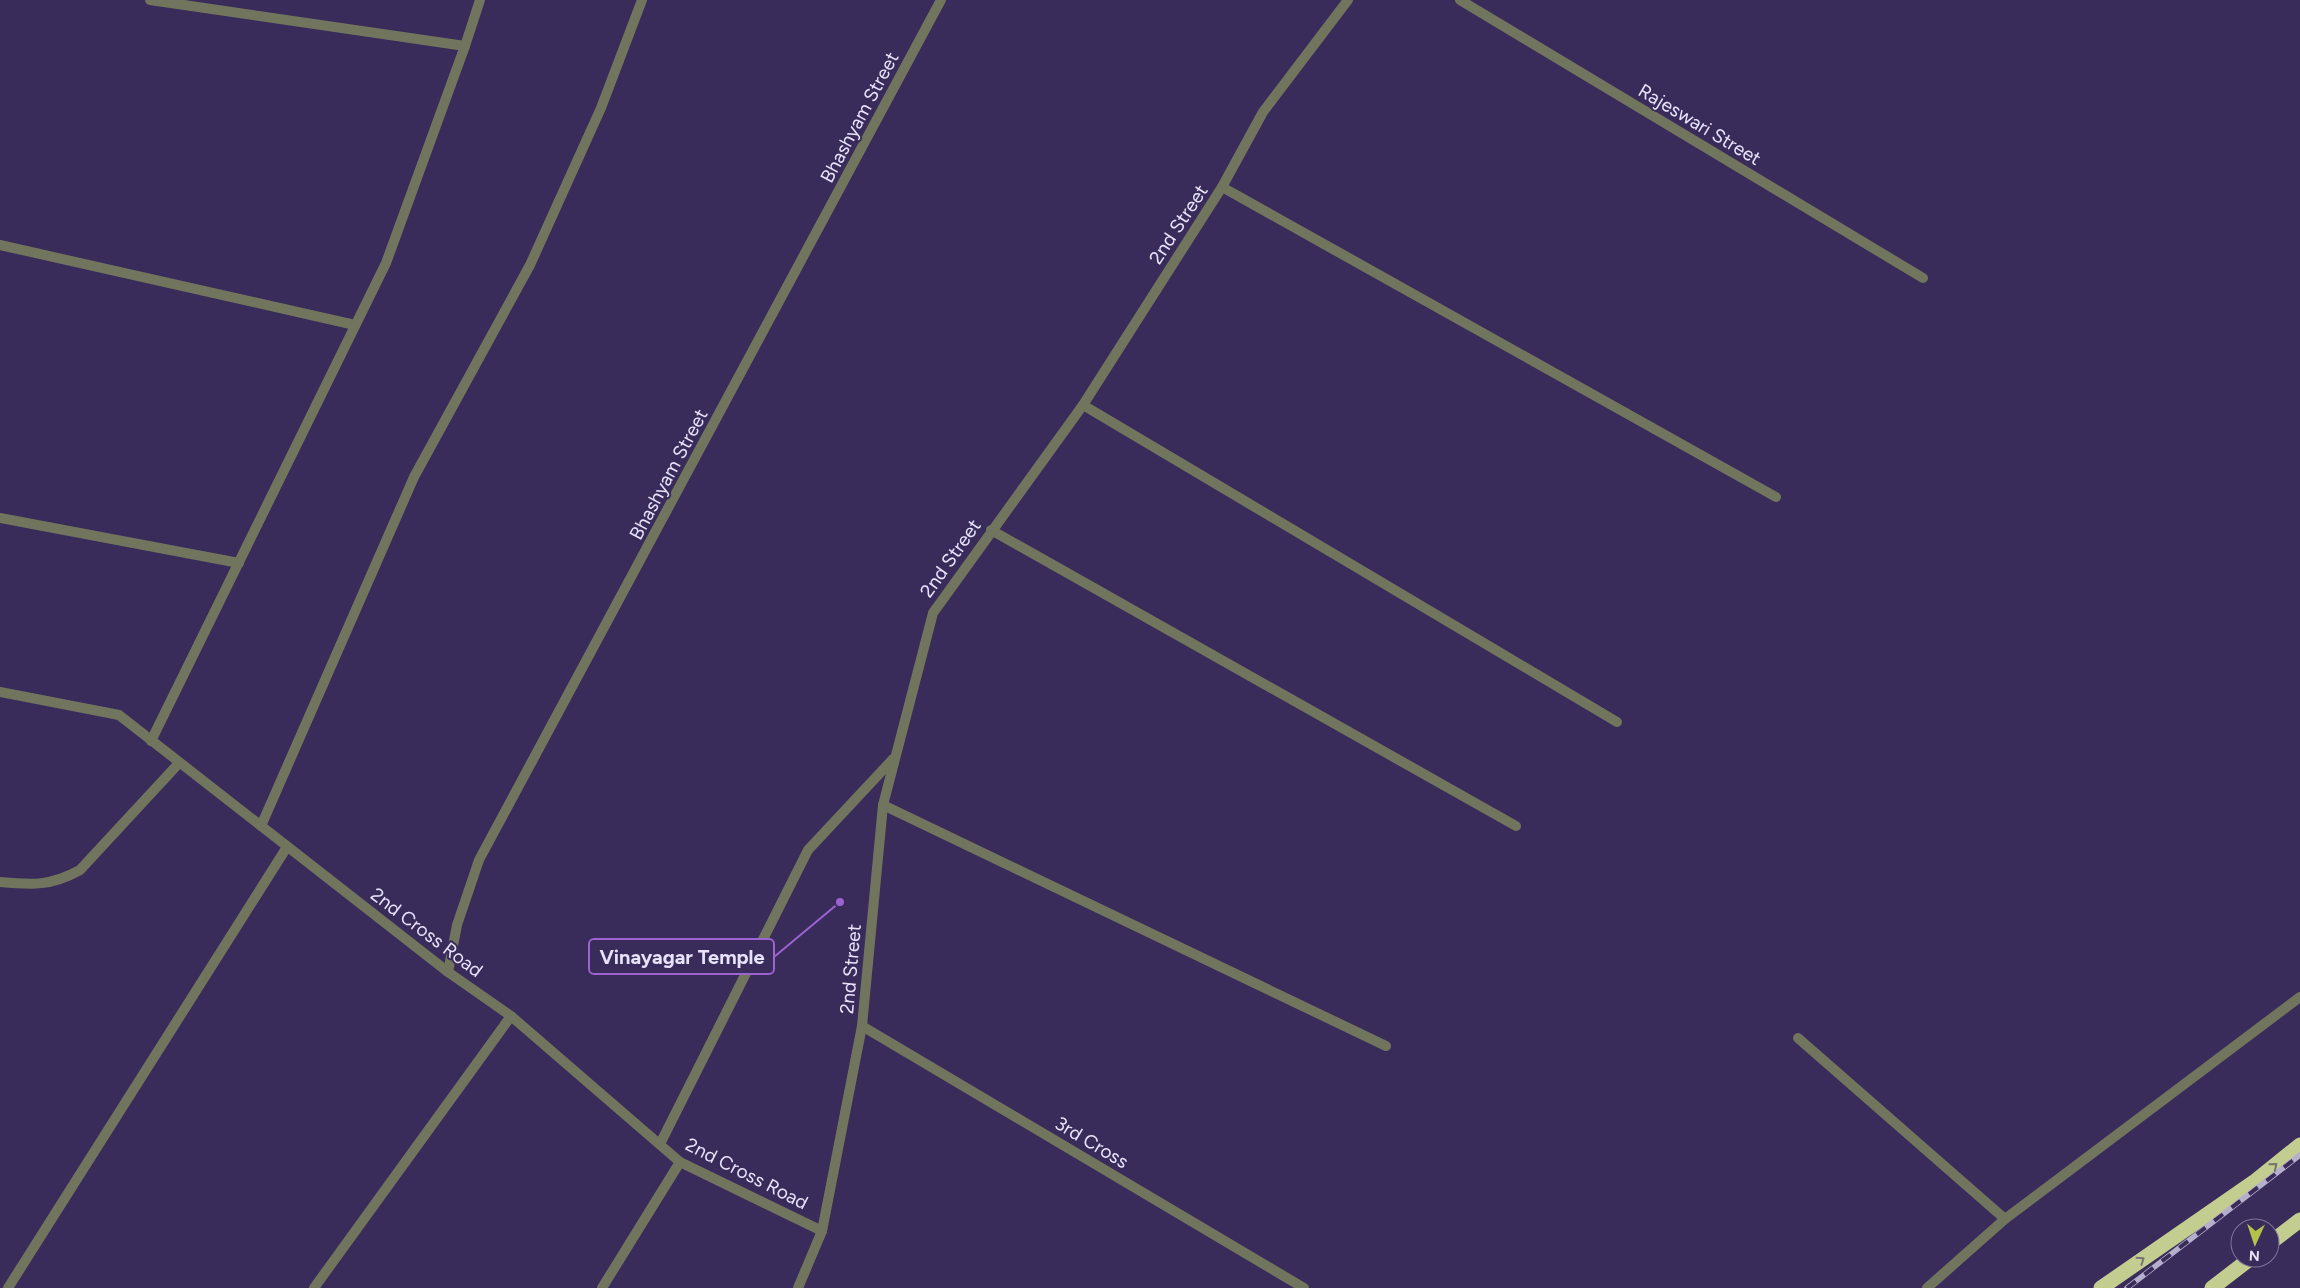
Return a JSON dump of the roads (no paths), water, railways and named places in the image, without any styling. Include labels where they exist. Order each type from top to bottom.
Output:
[{"type":"highway","points":[[2101,1288],[2254,1182],[2300,1145]]},
{"type":"highway","points":[[2280,1235],[2300,1220]]},
{"type":"highway","points":[[2212,1288],[2238,1268]]},
{"type":"street","points":[[150,0],[465,46]]},
{"type":"street","points":[[151,741],[386,263],[480,0]]},
{"type":"street","points":[[261,826],[414,478],[530,265],[601,108],[642,0]]},
{"type":"street","name":"Bhashyam Street","points":[[448,972],[457,925],[479,860],[941,0]]},
{"type":"street","name":"2nd Street","points":[[798,1288],[822,1231],[862,1026],[883,805],[933,613],[991,530],[1083,405],[1222,187],[1263,112],[1348,0]]},
{"type":"street","name":"Rajeswari Street","points":[[1460,0],[1923,278]]},
{"type":"street","points":[[1222,187],[1776,497]]},
{"type":"street","points":[[0,245],[355,325]]},
{"type":"street","points":[[1083,405],[1617,722]]},
{"type":"street","points":[[0,518],[238,563]]},
{"type":"street","points":[[991,530],[1516,826]]},
{"type":"street","name":"2nd Cross Road","points":[[0,692],[119,715],[448,972],[511,1016],[680,1162],[822,1231]]},
{"type":"street","points":[[660,1144],[808,850],[895,757]]},
{"type":"street","points":[[0,882],[35,885],[61,881],[80,870],[179,762]]},
{"type":"street","points":[[883,805],[1386,1046]]},
{"type":"street","points":[[8,1288],[288,847]]},
{"type":"street","points":[[1927,1288],[2006,1220],[2300,996]]},
{"type":"street","points":[[314,1288],[511,1016]]},
{"type":"street","name":"3rd Cross","points":[[862,1026],[1304,1288]]},
{"type":"street","points":[[1798,1038],[2006,1220]]},
{"type":"street","points":[[602,1288],[680,1162]]},
{"type":"railway","points":[[2127,1288],[2300,1155]]},
{"type":"place","name":"Vinayagar Temple","points":[[840,902]]}]
